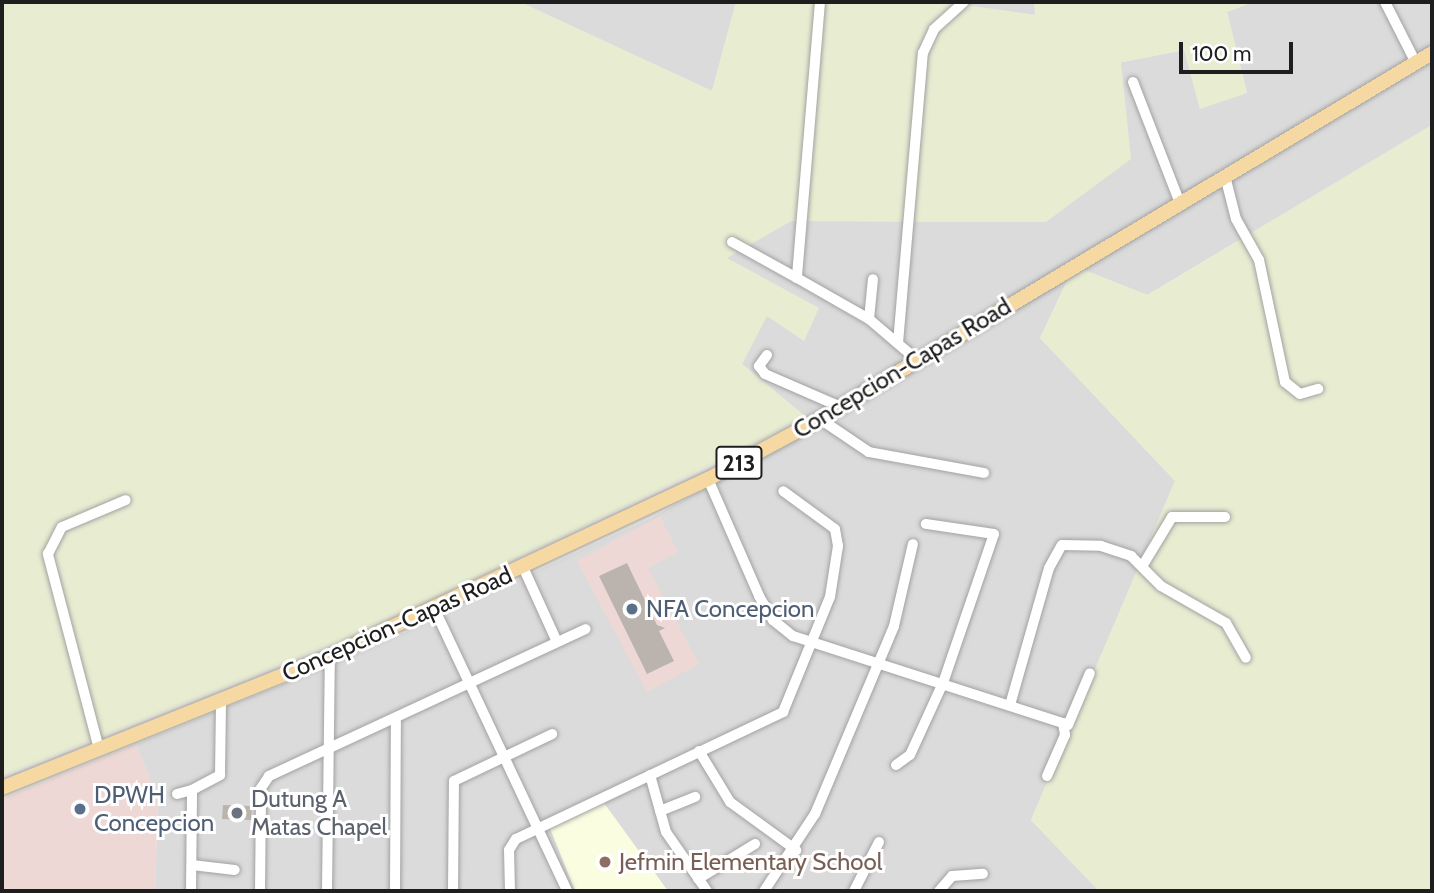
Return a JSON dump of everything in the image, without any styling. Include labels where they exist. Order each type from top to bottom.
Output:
[{"type":"main road","name":"Concepcion-Capas Road","points":[[2,788],[330,656],[708,480],[841,407],[1432,52]]},
{"type":"street","points":[[797,278],[820,2]]},
{"type":"street","points":[[898,342],[923,53],[934,29],[964,2]]},
{"type":"street","points":[[1385,2],[1416,63]]},
{"type":"street","points":[[1133,82],[1180,202]]},
{"type":"street","points":[[1225,176],[1236,219],[1259,260],[1285,382],[1300,394],[1318,389]]},
{"type":"street","points":[[732,242],[869,319],[917,360]]},
{"type":"street","points":[[869,319],[873,279]]},
{"type":"street","points":[[767,355],[759,366],[765,374],[841,407]]},
{"type":"street","points":[[820,419],[869,452],[984,472]]},
{"type":"street","points":[[708,480],[772,620],[814,645],[943,682],[1063,723],[1074,721],[1090,673]]},
{"type":"street","points":[[510,891],[512,844],[539,828],[783,712],[814,645],[836,571],[837,536],[783,491]]},
{"type":"street","points":[[99,749],[48,554],[62,527],[126,500]]},
{"type":"street","points":[[1143,565],[1172,517],[1225,517]]},
{"type":"street","points":[[896,765],[910,755],[943,682],[993,534],[926,524]]},
{"type":"street","points":[[764,891],[796,850],[894,626],[914,544]]},
{"type":"street","points":[[1010,705],[1056,550],[1101,546],[1143,565],[1161,586],[1226,623],[1246,659]]},
{"type":"street","points":[[523,567],[558,642]]},
{"type":"street","points":[[434,608],[567,891]]},
{"type":"street","points":[[260,891],[263,782],[327,749],[396,721],[586,629]]},
{"type":"street","points":[[327,891],[330,656]]},
{"type":"street","points":[[177,794],[192,790],[220,775],[221,701]]},
{"type":"street","points":[[395,891],[396,721]]},
{"type":"street","points":[[1047,776],[1065,735],[1063,723]]},
{"type":"street","points":[[453,891],[454,781],[552,734]]},
{"type":"street","points":[[699,751],[730,802],[796,850]]},
{"type":"street","points":[[650,775],[666,832],[707,891]]},
{"type":"street","points":[[191,891],[192,790]]},
{"type":"street","points":[[660,811],[695,797]]},
{"type":"street","points":[[854,891],[879,842]]},
{"type":"street","points":[[698,879],[755,844]]},
{"type":"street","points":[[191,865],[235,870]]},
{"type":"street","points":[[939,891],[952,876],[983,874]]},
{"type":"shaded area","points":[[2,2],[520,2],[712,91],[736,2],[942,2],[1035,15],[1034,2],[1253,2],[1227,12],[1247,93],[1200,109],[1184,50],[1121,62],[1131,159],[1046,222],[791,221],[727,258],[819,308],[804,341],[767,316],[742,364],[807,418],[371,629],[2,776]]},
{"type":"shaded area","points":[[520,2],[736,2],[712,91]]},
{"type":"shaded area","points":[[942,2],[1034,2],[1036,15]]},
{"type":"shaded area","points":[[1253,2],[1432,2],[1432,125],[1147,295],[1074,266],[1040,338],[1175,481],[1031,820],[1099,891],[155,891],[158,799],[136,744],[363,652],[653,517],[818,427],[742,364],[767,315],[726,258],[791,221],[1046,222],[1113,64],[1185,50],[1200,108],[1247,93],[1227,12]]},
{"type":"shaded area","points":[[1432,125],[1432,891],[1099,891],[1031,820],[1175,481],[1040,338],[1074,266],[1148,295]]},
{"type":"shaded area","points":[[660,516],[678,552],[648,568],[699,664],[647,692],[577,561]]},
{"type":"shaded area","name":"DPWH Concepcion","points":[[136,744],[158,799],[155,891],[2,891],[2,799]]},
{"type":"shaded area","name":"Jefmin Elementary School","points":[[604,803],[668,891],[575,891],[550,828]]},
{"type":"building","name":"NFA Concepcion","points":[[627,563],[657,625],[665,628],[659,631],[674,661],[647,674],[599,576]]},
{"type":"building","name":"Dutung A Matas Chapel","points":[[223,805],[252,806],[251,820],[222,819]]},
{"type":"place","name":"NFA Concepcion","points":[[632,609]]},
{"type":"place","name":"DPWH Concepcion","points":[[80,809]]},
{"type":"place","name":"Dutung A Matas Chapel","points":[[237,813]]},
{"type":"place","name":"Jefmin Elementary School","points":[[605,862]]}]
